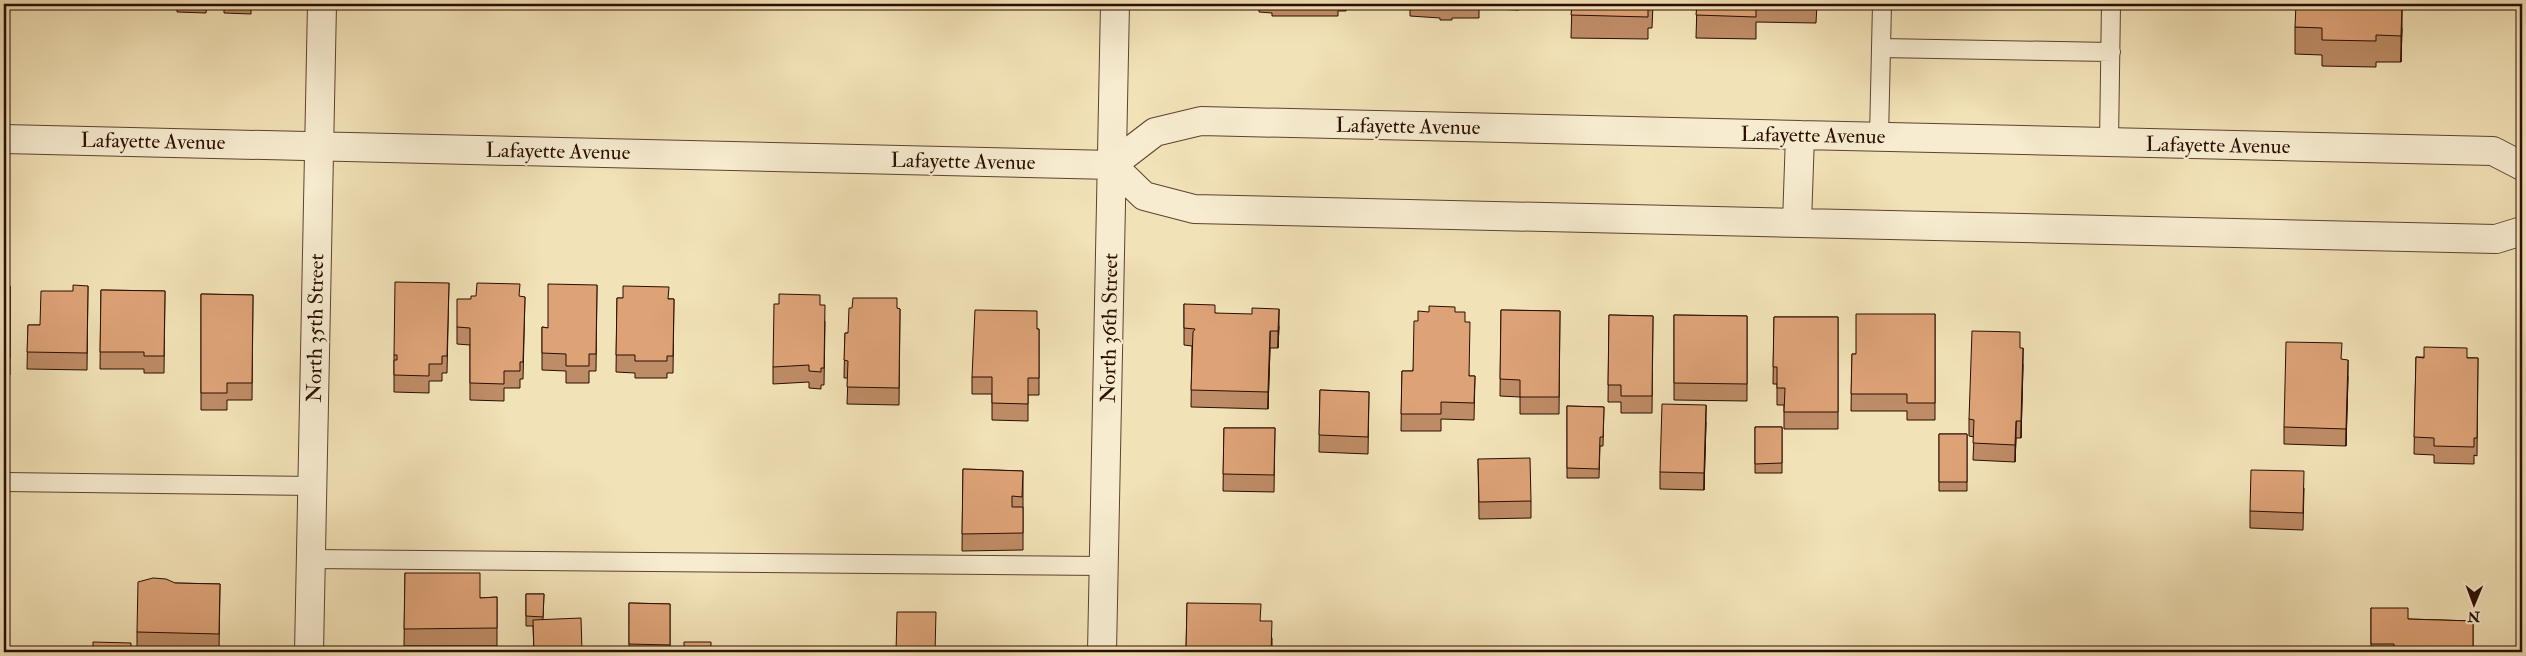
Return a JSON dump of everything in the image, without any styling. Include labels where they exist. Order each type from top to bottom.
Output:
[{"type":"street","name":"North 35th Street","points":[[309,652],[322,4]]},
{"type":"street","name":"North 36th Street","points":[[1102,652],[1115,4]]},
{"type":"street","name":"Lafayette Avenue","points":[[4,138],[319,144],[1112,165],[1155,132],[1201,121],[2493,151],[2522,166]]},
{"type":"street","points":[[1798,222],[1800,135]]},
{"type":"street","points":[[1112,165],[1144,196],[1194,209],[2496,240],[2522,231]]},
{"type":"lane","points":[[1879,137],[1882,4]]},
{"type":"lane","points":[[2109,142],[2111,4]]},
{"type":"lane","points":[[1881,48],[2111,52]]},
{"type":"lane","points":[[4,482],[312,486]]},
{"type":"lane","points":[[310,559],[1104,566]]},
{"type":"building","points":[[1572,4],[1652,5],[1648,5],[1648,17],[1571,15]]},
{"type":"building","points":[[1697,4],[1756,4],[1756,17],[1696,15]]},
{"type":"building","points":[[2296,4],[2402,4],[2401,36],[2376,35],[2376,41],[2322,40],[2322,28],[2295,27]]},
{"type":"building","points":[[395,282],[449,283],[447,356],[442,356],[442,364],[429,364],[429,376],[394,375],[394,360],[397,360],[397,355],[394,355]]},
{"type":"building","points":[[477,283],[520,284],[519,296],[525,297],[523,362],[520,362],[520,371],[504,371],[504,384],[470,383],[470,328],[457,327],[457,299],[471,299],[471,296],[476,296]]},
{"type":"building","points":[[548,284],[597,285],[596,354],[589,354],[589,366],[566,366],[566,354],[542,353],[542,327],[548,328]]},
{"type":"building","points":[[4,285],[10,286],[10,358],[6,359],[6,372],[4,372]]},
{"type":"building","points":[[73,285],[88,286],[87,353],[27,352],[28,325],[40,325],[41,291],[73,291]]},
{"type":"building","points":[[623,286],[669,287],[668,299],[674,299],[673,356],[667,356],[667,361],[635,361],[635,355],[616,355],[617,298],[623,298]]},
{"type":"building","points":[[101,290],[165,291],[164,356],[144,356],[144,352],[100,352]]},
{"type":"building","points":[[201,294],[253,295],[252,383],[227,383],[227,393],[201,393]]},
{"type":"building","points":[[779,294],[820,295],[820,305],[825,305],[824,368],[821,368],[821,372],[809,371],[809,365],[773,367],[774,304],[779,304]]},
{"type":"building","points":[[853,298],[897,298],[897,308],[900,309],[899,388],[847,387],[848,361],[844,360],[845,333],[848,333],[849,308],[852,308]]},
{"type":"building","points":[[1184,304],[1215,305],[1215,313],[1252,314],[1252,308],[1279,309],[1278,331],[1270,331],[1268,392],[1191,390],[1193,332],[1195,329],[1184,328]]},
{"type":"building","points":[[1429,306],[1455,307],[1455,312],[1465,312],[1465,322],[1470,322],[1469,376],[1475,376],[1474,403],[1441,402],[1441,414],[1401,414],[1402,371],[1413,371],[1414,321],[1418,321],[1418,311],[1429,312]]},
{"type":"building","points":[[975,310],[1037,311],[1039,378],[1028,378],[1028,404],[992,403],[992,377],[972,377]]},
{"type":"building","points":[[1501,310],[1560,311],[1559,397],[1520,397],[1520,380],[1500,379]]},
{"type":"building","points":[[1856,314],[1935,314],[1935,403],[1907,403],[1907,394],[1851,394],[1852,354],[1856,354]]},
{"type":"building","points":[[1609,315],[1653,316],[1652,396],[1621,396],[1621,385],[1608,385]]},
{"type":"building","points":[[1674,315],[1747,316],[1747,384],[1674,383]]},
{"type":"building","points":[[1774,317],[1838,317],[1838,412],[1784,412],[1785,388],[1777,388],[1777,367],[1773,367]]},
{"type":"building","points":[[1972,331],[2020,332],[2020,348],[2023,348],[2021,421],[2016,421],[2015,445],[1973,443],[1974,420],[1969,419]]},
{"type":"building","points":[[2286,342],[2342,343],[2341,359],[2348,360],[2346,429],[2284,427]]},
{"type":"building","points":[[2424,347],[2467,348],[2467,358],[2478,358],[2477,438],[2474,438],[2474,447],[2434,446],[2434,438],[2414,437],[2416,357],[2424,358]]},
{"type":"building","points":[[1320,390],[1369,392],[1368,437],[1319,435]]},
{"type":"building","points":[[1662,404],[1706,405],[1704,473],[1660,472]]},
{"type":"building","points":[[1567,406],[1604,407],[1603,437],[1600,437],[1599,469],[1567,468]]},
{"type":"building","points":[[1755,427],[1782,427],[1782,463],[1755,464]]},
{"type":"building","points":[[1224,428],[1275,428],[1274,475],[1223,474]]},
{"type":"building","points":[[1939,434],[1967,434],[1967,482],[1939,482]]},
{"type":"building","points":[[1530,458],[1531,501],[1479,502],[1478,459]]},
{"type":"building","points":[[963,469],[1023,471],[1022,497],[1012,496],[1012,507],[1023,507],[1023,533],[962,534]]},
{"type":"building","points":[[2251,470],[2304,471],[2303,513],[2250,511]]},
{"type":"building","points":[[405,573],[480,573],[480,598],[497,597],[497,628],[404,629]]},
{"type":"building","points":[[153,578],[166,579],[175,583],[220,584],[219,634],[137,632],[138,582]]},
{"type":"building","points":[[526,594],[544,594],[543,617],[526,616]]},
{"type":"building","points":[[629,603],[670,604],[670,645],[629,644]]},
{"type":"building","points":[[1187,603],[1261,604],[1260,621],[1272,621],[1271,652],[1186,651]]},
{"type":"building","points":[[2371,608],[2408,608],[2408,619],[2473,621],[2473,652],[2394,652],[2394,644],[2371,644]]},
{"type":"building","points":[[897,612],[936,612],[935,652],[896,652]]},
{"type":"building","points":[[581,618],[582,652],[534,652],[533,620]]},
{"type":"building","points":[[93,642],[131,643],[131,652],[93,652]]},
{"type":"building","points":[[684,642],[711,642],[711,652],[684,652]]},
{"type":"building","points":[[136,648],[160,649],[160,652],[136,652]]}]
